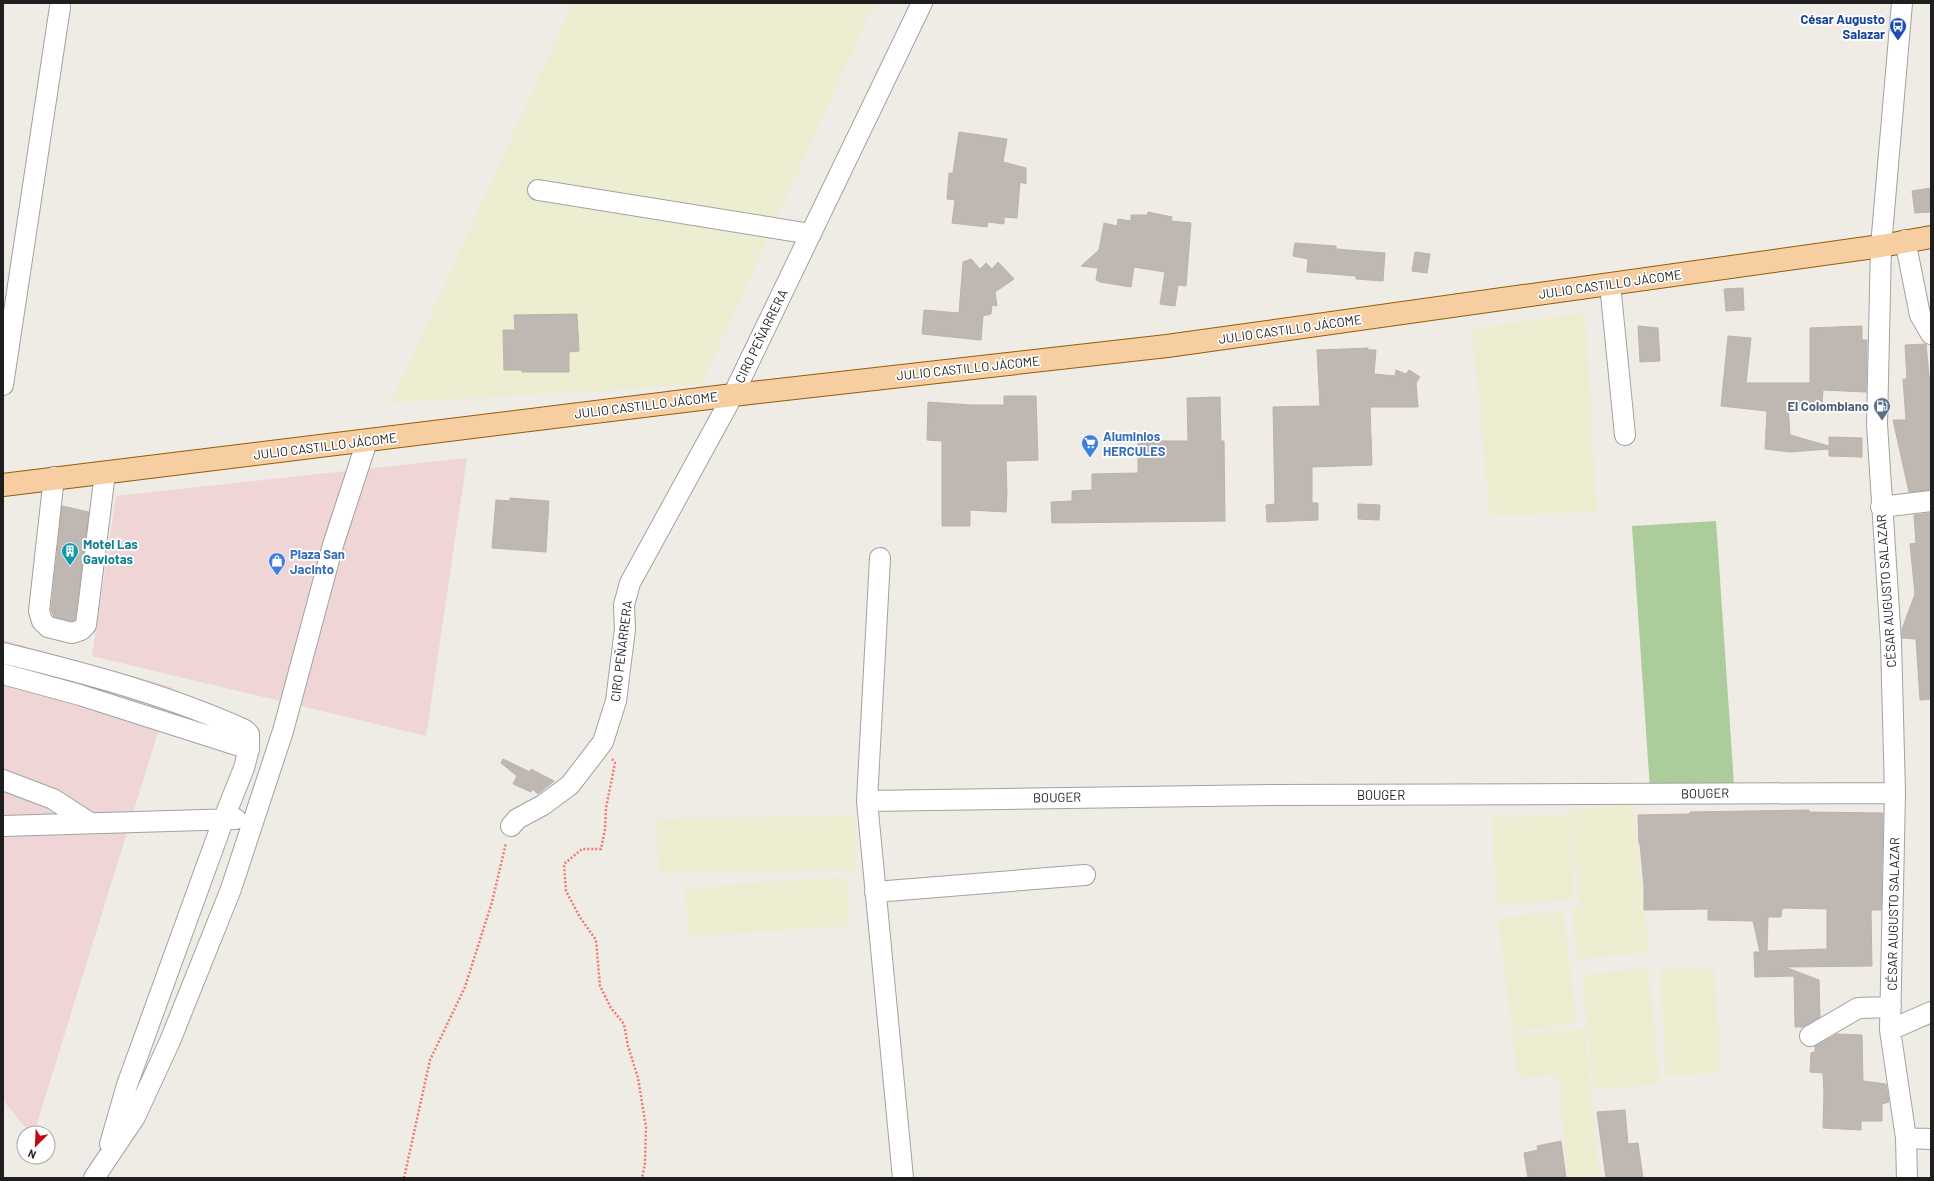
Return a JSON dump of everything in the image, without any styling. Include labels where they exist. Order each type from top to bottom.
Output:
[{"type":"main road","name":"JULIO CASTILLO JÁCOME","points":[[3,485],[54,477],[105,473],[367,441],[733,394],[1167,346],[1881,246],[1905,240],[1931,237]]},
{"type":"street","name":"CIRO PEÑARRERA","points":[[510,826],[517,819],[543,805],[570,785],[603,742],[616,701],[625,629],[624,605],[630,583],[733,394],[922,3]]},
{"type":"street","name":"CÉSAR AUGUSTO SALAZAR","points":[[1902,3],[1881,246],[1877,424],[1881,507],[1891,642],[1896,793],[1890,1030],[1906,1138],[1907,1178]]},
{"type":"street","points":[[3,385],[60,7]]},
{"type":"street","points":[[538,190],[811,234]]},
{"type":"street","points":[[1905,240],[1922,284],[1920,315],[1931,334]]},
{"type":"street","points":[[1610,284],[1625,435]]},
{"type":"street","points":[[94,1178],[107,1156],[135,1117],[170,1042],[231,889],[283,731],[333,545],[367,441]]},
{"type":"street","points":[[54,477],[39,611],[42,622],[48,627],[72,633],[81,630],[86,625],[105,473]]},
{"type":"street","points":[[1881,507],[1931,501]]},
{"type":"street","points":[[880,558],[867,801],[903,1178]]},
{"type":"street","points":[[3,653],[50,664],[144,691],[219,718],[245,730],[249,734],[249,749],[244,768],[224,818],[127,1084],[107,1156]]},
{"type":"street","points":[[3,674],[80,695],[249,749]]},
{"type":"street","points":[[3,780],[53,799],[90,823]]},
{"type":"street","name":"BOUGER","points":[[867,801],[1277,795],[1896,793]]},
{"type":"street","points":[[3,826],[224,818],[254,819]]},
{"type":"street","points":[[876,892],[1086,875]]},
{"type":"street","points":[[1810,1036],[1858,1008],[1891,1007]]},
{"type":"street","points":[[1890,1030],[1931,1012]]},
{"type":"street","points":[[1906,1138],[1931,1139]]},
{"type":"path","points":[[603,742],[615,763],[606,808],[605,828],[601,849],[582,849],[564,864],[566,891],[581,919],[596,940],[600,986],[611,1008],[624,1024],[628,1046],[638,1078],[646,1127],[645,1163],[642,1178]]},
{"type":"path","points":[[404,1178],[430,1060],[465,987],[492,902],[510,826]]},
{"type":"shaded area","name":"Plaza San Jacinto","points":[[467,458],[426,736],[92,656],[116,496]]},
{"type":"shaded area","points":[[3,640],[172,687],[36,1125],[23,1125],[3,1100]]},
{"type":"green space","points":[[573,3],[874,3],[702,384],[391,403]]},
{"type":"green space","points":[[1585,313],[1597,512],[1490,516],[1472,329]]},
{"type":"green space","points":[[1716,521],[1735,799],[1651,804],[1632,526]]},
{"type":"green space","points":[[1633,804],[1649,952],[1577,959],[1572,909],[1580,907],[1569,810]]},
{"type":"green space","points":[[1569,815],[1574,900],[1496,904],[1492,818]]},
{"type":"green space","points":[[855,816],[856,870],[659,872],[657,819]]},
{"type":"green space","points":[[846,877],[850,926],[688,936],[685,888]]},
{"type":"green space","points":[[1563,911],[1577,1024],[1512,1031],[1498,919]]},
{"type":"green space","points":[[1714,967],[1721,1073],[1666,1076],[1660,970]]},
{"type":"green space","points":[[1648,969],[1660,1083],[1594,1090],[1582,975]]},
{"type":"green space","points":[[1585,1028],[1599,1178],[1568,1178],[1558,1075],[1517,1078],[1513,1035]]},
{"type":"building","points":[[959,132],[1007,139],[1003,162],[1026,168],[1026,184],[1020,182],[1017,218],[1004,217],[1004,224],[988,222],[987,227],[952,223],[955,200],[947,199],[949,173],[953,173]]},
{"type":"building","points":[[1931,188],[1931,212],[1915,213],[1912,191]]},
{"type":"building","points":[[1148,212],[1172,217],[1171,221],[1191,223],[1186,286],[1178,285],[1175,306],[1160,304],[1165,272],[1134,267],[1131,287],[1100,282],[1096,280],[1098,268],[1081,266],[1099,250],[1104,223],[1117,226],[1118,219],[1131,221],[1131,215],[1147,215]]},
{"type":"building","points":[[1295,243],[1336,246],[1336,249],[1385,253],[1383,281],[1356,279],[1356,276],[1307,272],[1308,259],[1293,256]]},
{"type":"building","points":[[1415,252],[1430,254],[1427,273],[1412,271]]},
{"type":"building","points":[[971,259],[980,269],[986,263],[992,269],[998,262],[1014,279],[995,292],[997,306],[992,305],[991,314],[983,316],[981,340],[922,334],[924,310],[959,313],[963,262]]},
{"type":"building","points":[[1743,288],[1744,310],[1726,311],[1724,289]]},
{"type":"building","points":[[577,314],[579,351],[569,352],[569,372],[522,372],[522,370],[504,370],[503,330],[515,330],[514,315]]},
{"type":"building","points":[[1638,326],[1658,328],[1660,361],[1640,362]]},
{"type":"building","points":[[1862,326],[1862,340],[1867,340],[1866,392],[1823,390],[1822,405],[1788,404],[1790,435],[1829,446],[1829,437],[1862,438],[1862,457],[1829,456],[1829,449],[1790,452],[1765,449],[1767,411],[1721,406],[1728,336],[1751,338],[1746,383],[1810,383],[1810,328]]},
{"type":"building","points":[[1926,344],[1929,376],[1931,376],[1931,490],[1909,492],[1893,420],[1906,420],[1903,379],[1907,379],[1905,345]]},
{"type":"building","points":[[1368,348],[1368,350],[1376,350],[1374,374],[1395,376],[1396,370],[1406,374],[1409,370],[1420,377],[1416,383],[1418,407],[1370,407],[1372,465],[1312,467],[1312,503],[1318,503],[1318,520],[1267,522],[1266,505],[1275,504],[1273,407],[1320,406],[1317,350]]},
{"type":"building","points":[[1004,396],[1036,396],[1038,460],[1006,461],[1006,512],[970,510],[970,526],[942,526],[942,441],[927,440],[928,402],[971,405],[1004,405]]},
{"type":"building","points":[[1220,397],[1221,441],[1224,441],[1225,521],[1052,523],[1051,502],[1072,501],[1072,491],[1092,490],[1092,474],[1138,473],[1138,441],[1188,441],[1187,398]]},
{"type":"building","points":[[510,498],[549,501],[546,552],[492,548],[496,500],[510,501]]},
{"type":"building","points":[[1358,504],[1380,505],[1379,520],[1358,519]]},
{"type":"building","name":"Motel Las Gaviotas","points":[[62,506],[89,512],[75,620],[72,621],[54,617],[51,610]]},
{"type":"building","points":[[1931,513],[1931,699],[1920,700],[1916,639],[1902,638],[1902,629],[1915,594],[1910,544],[1916,543],[1914,515]]},
{"type":"building","points":[[503,759],[530,772],[531,769],[554,781],[538,794],[532,789],[531,792],[513,784],[517,776],[501,763]]},
{"type":"building","points":[[1809,810],[1809,812],[1883,813],[1881,910],[1871,910],[1872,966],[1785,967],[1819,980],[1820,1017],[1803,1027],[1795,1027],[1794,976],[1755,977],[1754,952],[1760,952],[1753,921],[1708,920],[1708,909],[1644,910],[1644,886],[1639,844],[1638,815],[1690,814],[1690,812]],"holes":[[[1784,908],[1827,909],[1827,949],[1767,951],[1768,917],[1781,917],[1782,909]]]},
{"type":"building","points":[[1837,1034],[1862,1035],[1863,1081],[1886,1084],[1889,1102],[1882,1104],[1882,1121],[1861,1121],[1861,1130],[1823,1128],[1823,1073],[1810,1072],[1811,1053],[1815,1052],[1815,1046]]},
{"type":"building","points":[[1625,1110],[1628,1144],[1638,1143],[1643,1178],[1606,1178],[1597,1112]]},
{"type":"building","points":[[1561,1141],[1566,1178],[1528,1178],[1524,1153],[1538,1150],[1537,1146]]},
{"type":"place","name":"César Augusto Salazar","points":[[1898,41]]},
{"type":"place","name":"El Colombiano","points":[[1882,421]]},
{"type":"place","name":"Aluminios HERCULES","points":[[1090,458]]},
{"type":"place","name":"Motel Las Gaviotas","points":[[70,566]]},
{"type":"place","name":"Plaza San Jacinto","points":[[277,576]]}]
